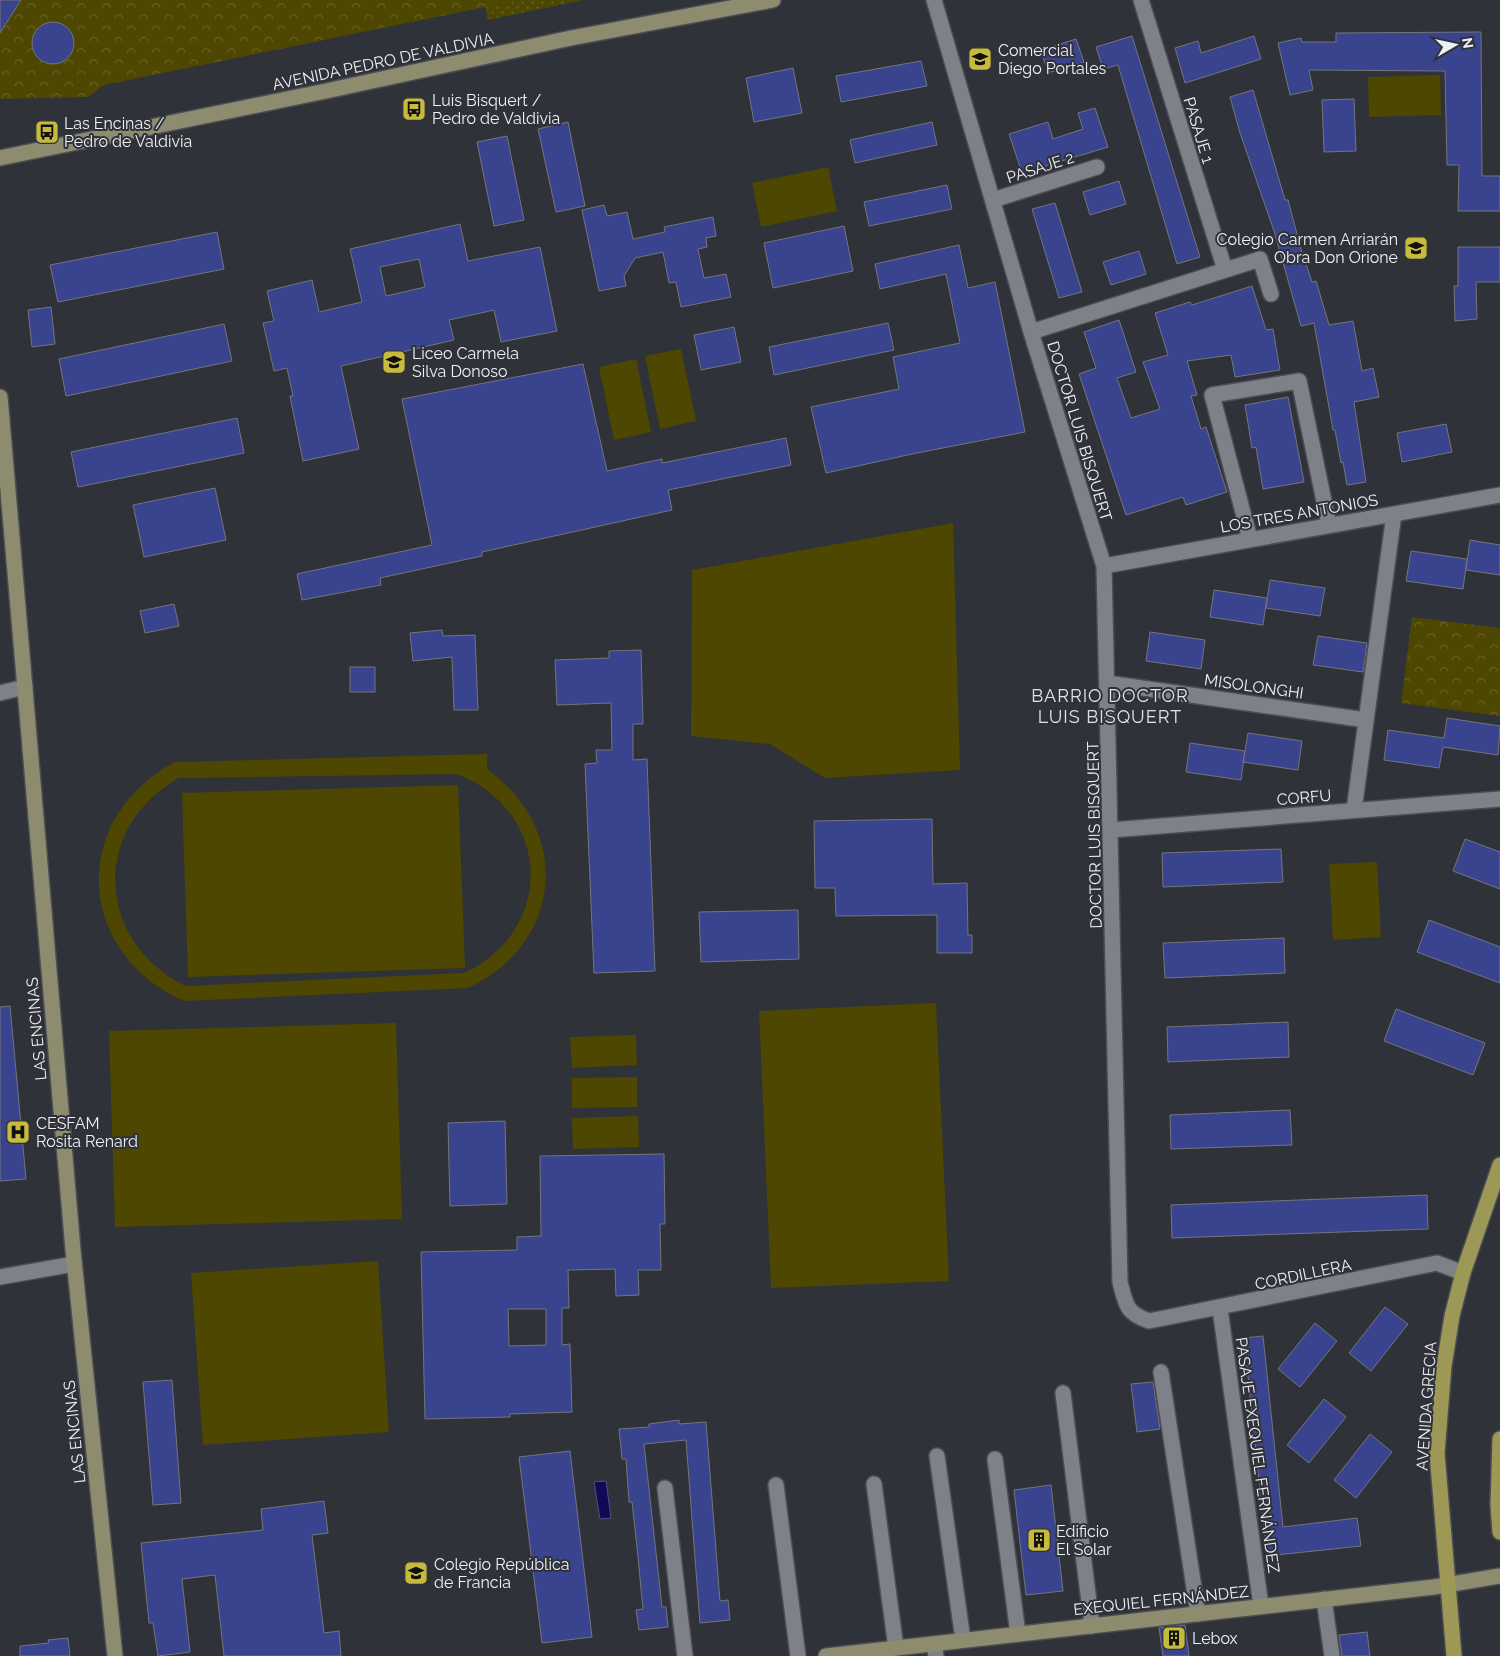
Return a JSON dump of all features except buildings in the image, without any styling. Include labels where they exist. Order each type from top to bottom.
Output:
[{"type":"main road","name":"AVENIDA GRECIA","points":[[1454,1656],[1437,1453],[1444,1366],[1452,1316],[1463,1272],[1500,1165]]},
{"type":"main road","points":[[1500,1439],[1498,1505],[1500,1532]]},
{"type":"street","name":"AVENIDA PEDRO DE VALDIVIA","points":[[0,158],[316,94],[570,38],[773,0]]},
{"type":"street","name":"DOCTOR LUIS BISQUERT","points":[[934,0],[1031,332],[1104,566],[1120,1282],[1126,1304],[1134,1316],[1149,1322]]},
{"type":"street","name":"PASAJE 1","points":[[1141,0],[1224,270]]},
{"type":"street","name":"PASAJE 2","points":[[993,200],[1097,167]]},
{"type":"street","points":[[1031,332],[1260,259],[1271,294]]},
{"type":"street","points":[[1250,539],[1212,396],[1299,381],[1329,525]]},
{"type":"street","name":"LAS ENCINAS","points":[[0,397],[74,1264],[116,1656]]},
{"type":"street","name":"LOS TRES ANTONIOS","points":[[1104,566],[1500,495]]},
{"type":"street","points":[[1354,810],[1394,514]]},
{"type":"street","name":"MISOLONGHI","points":[[1107,683],[1366,720]]},
{"type":"street","points":[[0,693],[24,687]]},
{"type":"street","name":"CORFU","points":[[1111,830],[1500,799]]},
{"type":"street","name":"CORDILLERA","points":[[1149,1322],[1438,1263],[1463,1272]]},
{"type":"street","points":[[0,1277],[74,1264]]},
{"type":"street","name":"PASAJE EXEQUIEL FERNÁNDEZ","points":[[1220,1309],[1261,1606]]},
{"type":"street","points":[[1161,1372],[1198,1614]]},
{"type":"street","points":[[1062,1394],[1092,1626]]},
{"type":"street","points":[[937,1456],[963,1640]]},
{"type":"street","points":[[995,1459],[1018,1634]]},
{"type":"street","points":[[874,1484],[896,1648]]},
{"type":"street","points":[[776,1485],[798,1656]]},
{"type":"street","points":[[665,1488],[685,1656]]},
{"type":"street","name":"EXEQUIEL FERNÁNDEZ","points":[[826,1656],[896,1648],[935,1650],[963,1640],[1448,1585],[1500,1576]]},
{"type":"street","points":[[1324,1599],[1332,1656]]},
{"type":"green space","points":[[0,0],[520,0],[104,85],[88,97],[0,99]]},
{"type":"green space","points":[[484,0],[583,0],[488,20]]},
{"type":"green space","points":[[1440,75],[1441,115],[1369,117],[1368,77]]},
{"type":"green space","points":[[828,167],[837,211],[761,227],[752,183]]},
{"type":"green space","points":[[681,349],[696,421],[660,429],[645,356]]},
{"type":"green space","points":[[636,359],[651,432],[614,440],[599,367]]},
{"type":"green space","points":[[953,523],[960,770],[825,778],[770,744],[691,736],[692,570]]},
{"type":"green space","points":[[1412,617],[1500,628],[1500,716],[1401,703]]},
{"type":"green space","points":[[487,754],[487,769],[515,794],[533,823],[544,853],[545,884],[539,915],[523,943],[500,968],[468,988],[184,1001],[148,979],[122,951],[105,919],[99,885],[103,850],[116,816],[140,787],[175,762]],"holes":[[[457,774],[488,791],[511,815],[525,842],[531,871],[527,901],[515,929],[494,954],[464,973],[185,986],[156,966],[134,942],[121,914],[115,884],[118,854],[130,825],[150,799],[179,778]]]},
{"type":"green space","points":[[458,785],[465,968],[188,977],[182,793]]},
{"type":"green space","points":[[1377,862],[1381,937],[1333,940],[1329,864]]},
{"type":"green space","points":[[936,1003],[949,1281],[771,1288],[759,1011]]},
{"type":"green space","points":[[396,1023],[402,1219],[115,1227],[109,1031]]},
{"type":"green space","points":[[636,1035],[637,1065],[572,1068],[570,1037]]},
{"type":"green space","points":[[637,1077],[637,1107],[572,1108],[572,1078]]},
{"type":"green space","points":[[638,1116],[639,1147],[573,1149],[572,1118]]},
{"type":"green space","points":[[378,1261],[389,1432],[203,1445],[191,1273]]},
{"type":"shaded area","points":[[606,1481],[611,1518],[600,1519],[594,1482]]},
{"type":"place","name":"Comercial Diego Portales","points":[[980,59]]},
{"type":"place","name":"Luis Bisquert / Pedro de Valdivia","points":[[414,109]]},
{"type":"place","name":"Las Encinas / Pedro de Valdivia","points":[[47,132]]},
{"type":"place","name":"Colegio Carmen Arriarán Obra Don Orione","points":[[1416,248]]},
{"type":"place","name":"Liceo Carmela Silva Donoso","points":[[394,362]]},
{"type":"place","name":"CESFAM Rosita Renard","points":[[18,1132]]},
{"type":"place","name":"Edificio El Solar","points":[[1039,1540]]},
{"type":"place","name":"Colegio República de Francia","points":[[416,1573]]},
{"type":"place","name":"Lebox","points":[[1174,1638]]},
{"type":"district","name":"BARRIO DOCTOR LUIS BISQUERT","points":[[1110,706]]}]
